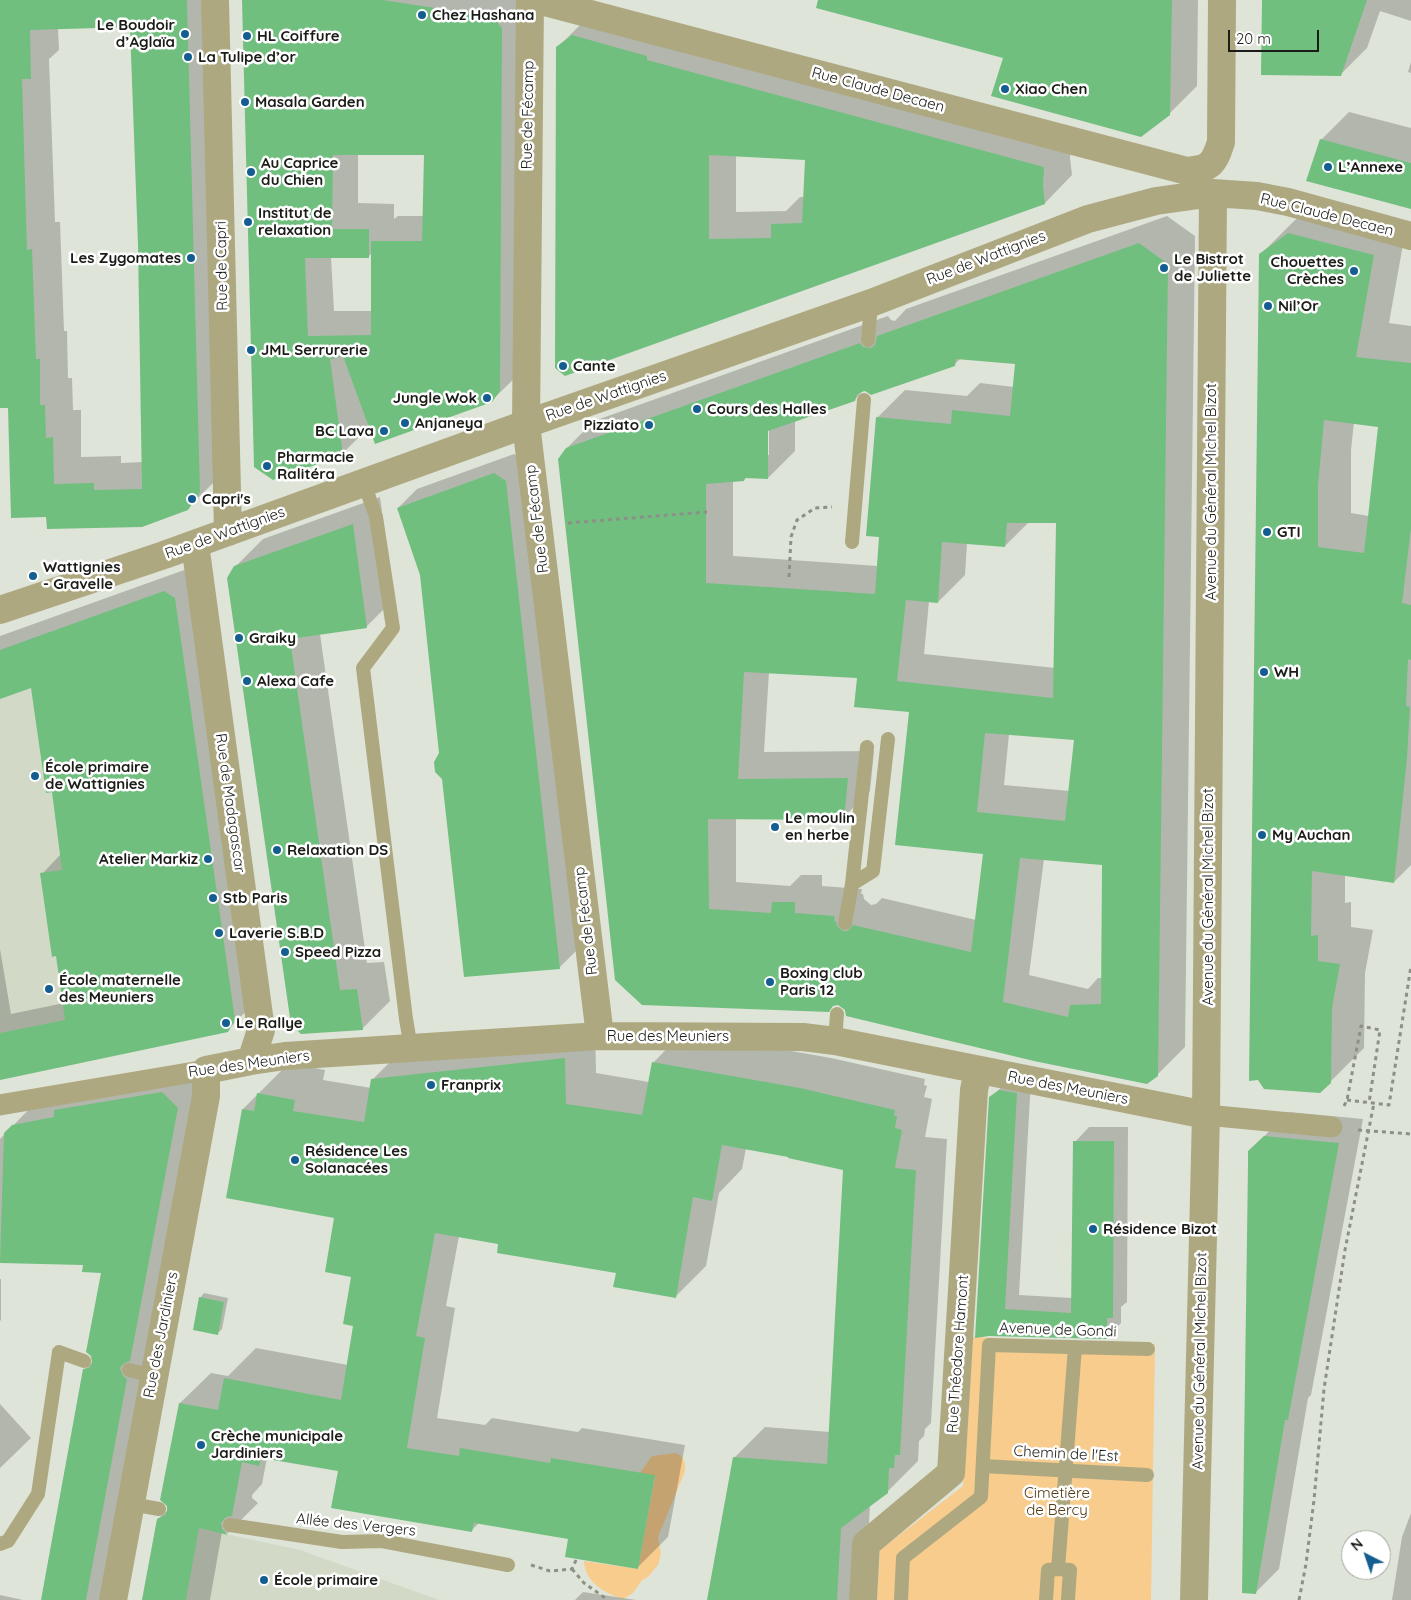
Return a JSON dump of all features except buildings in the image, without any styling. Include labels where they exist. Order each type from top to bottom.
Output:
[{"type":"street","name":"Rue de Capri","points":[[215,0],[228,532]]},
{"type":"street","name":"Rue de Fécamp","points":[[530,0],[526,424],[600,1036]]},
{"type":"street","name":"Rue Claude Decaen","points":[[537,0],[1176,170],[1187,171],[1208,167],[1216,159],[1221,142],[1222,0]]},
{"type":"street","name":"Rue de Wattignies","points":[[0,610],[195,544],[526,424],[871,304],[1088,219],[1156,201],[1213,193]]},
{"type":"street","name":"Rue Claude Decaen","points":[[1213,193],[1257,196],[1288,202],[1411,236]]},
{"type":"street","name":"Avenue du Général Michel Bizot","points":[[1194,1600],[1206,1115],[1213,193]]},
{"type":"street","name":"Rue de Madagascar","points":[[195,544],[261,1030],[252,1061]]},
{"type":"street","name":"Rue des Meuniers","points":[[0,1106],[285,1056],[600,1036],[803,1037],[834,1041],[1206,1115],[1332,1127]]},
{"type":"street","name":"Rue des Jardiniers","points":[[112,1600],[131,1504],[141,1373],[206,1096],[206,1070]]},
{"type":"street","name":"Rue Théodore Hamont","points":[[863,1600],[866,1544],[951,1473],[974,1090],[978,1070]]},
{"type":"lane","points":[[868,340],[871,304]]},
{"type":"lane","points":[[852,542],[864,400]]},
{"type":"lane","points":[[364,483],[376,517],[394,628],[363,668],[411,1048]]},
{"type":"lane","points":[[852,884],[874,871],[888,739]]},
{"type":"lane","points":[[846,923],[867,747]]},
{"type":"lane","points":[[834,1041],[837,1014]]},
{"type":"lane","name":"Avenue de Gondi","points":[[901,1600],[903,1558],[981,1497],[989,1345],[1148,1349]]},
{"type":"lane","points":[[1058,1569],[1075,1348]]},
{"type":"lane","points":[[0,1544],[8,1541],[38,1494],[59,1352],[84,1360]]},
{"type":"lane","name":"Chemin de l'Est","points":[[983,1466],[1147,1475]]},
{"type":"lane","points":[[131,1504],[159,1509]]},
{"type":"lane","name":"Allée des Vergers","points":[[230,1525],[342,1542],[382,1541],[505,1565]]},
{"type":"lane","points":[[1046,1600],[1048,1570],[1058,1569],[1070,1570],[1068,1600]]},
{"type":"path","points":[[789,577],[791,537],[797,520],[815,508],[855,505]]},
{"type":"path","points":[[538,525],[707,512]]},
{"type":"path","points":[[1369,1103],[1380,1030],[1360,1026],[1347,1100],[1369,1103],[1389,1105],[1411,966]]},
{"type":"path","points":[[1299,1600],[1306,1564],[1314,1500],[1324,1389],[1345,1250],[1374,1103]]},
{"type":"path","points":[[1358,1130],[1411,1134]]},
{"type":"path","points":[[505,1565],[504,1557],[550,1571],[572,1569]]},
{"type":"path","points":[[572,1569],[576,1560]]},
{"type":"path","points":[[572,1569],[584,1583],[608,1600]]},
{"type":"shaded area","points":[[50,632],[108,1057],[0,1080],[0,650]]},
{"type":"shaded area","name":"École primaire","points":[[157,1519],[300,1550],[439,1600],[142,1600]]},
{"type":"green space","name":"Cimetière de Bercy","points":[[971,1337],[1155,1344],[1151,1600],[877,1600],[880,1550],[963,1486]]},
{"type":"green space","points":[[676,1453],[684,1460],[685,1471],[658,1537],[661,1554],[658,1565],[648,1577],[642,1580],[633,1593],[623,1599],[597,1586],[588,1575],[584,1561],[638,1569],[655,1476],[640,1473],[652,1456]]},
{"type":"place","name":"Chez Hashana","points":[[422,15]]},
{"type":"place","name":"Le Boudoir d’Aglaïa","points":[[185,34]]},
{"type":"place","name":"HL Coiffure","points":[[247,36]]},
{"type":"place","name":"La Tulipe d’or","points":[[188,57]]},
{"type":"place","name":"Xiao Chen","points":[[1005,89]]},
{"type":"place","name":"Masala Garden","points":[[245,102]]},
{"type":"place","name":"L’Annexe","points":[[1328,167]]},
{"type":"place","name":"Au Caprice du Chien","points":[[251,172]]},
{"type":"place","name":"Institut de relaxation","points":[[248,222]]},
{"type":"place","name":"Les Zygomates","points":[[191,258]]},
{"type":"place","name":"Le Bistrot de Juliette","points":[[1164,268]]},
{"type":"place","name":"Chouettes Crèches","points":[[1354,271]]},
{"type":"place","name":"Nil’Or","points":[[1268,306]]},
{"type":"place","name":"JML Serrurerie","points":[[251,350]]},
{"type":"place","name":"Cante","points":[[563,366]]},
{"type":"place","name":"Jungle Wok","points":[[487,398]]},
{"type":"place","name":"Cours des Halles","points":[[697,409]]},
{"type":"place","name":"Anjaneya","points":[[405,423]]},
{"type":"place","name":"Pizziato","points":[[649,425]]},
{"type":"place","name":"BC Lava","points":[[384,431]]},
{"type":"place","name":"Pharmacie Ralitéra","points":[[267,466]]},
{"type":"place","name":"Capri's","points":[[192,499]]},
{"type":"place","name":"GTI","points":[[1267,532]]},
{"type":"place","name":"Wattignies - Gravelle","points":[[33,576]]},
{"type":"place","name":"Graiky","points":[[239,638]]},
{"type":"place","name":"WH","points":[[1264,672]]},
{"type":"place","name":"Alexa Cafe","points":[[247,681]]},
{"type":"place","name":"École primaire de Wattignies","points":[[35,776]]},
{"type":"place","name":"Le moulin en herbe","points":[[775,827]]},
{"type":"place","name":"My Auchan","points":[[1262,835]]},
{"type":"place","name":"Relaxation DS","points":[[277,850]]},
{"type":"place","name":"Atelier Markiz","points":[[208,859]]},
{"type":"place","name":"Stb Paris","points":[[213,898]]},
{"type":"place","name":"Laverie S.B.D","points":[[219,933]]},
{"type":"place","name":"Speed Pizza","points":[[285,952]]},
{"type":"place","name":"Boxing club Paris 12","points":[[770,982]]},
{"type":"place","name":"École maternelle des Meuniers","points":[[49,989]]},
{"type":"place","name":"Le Rallye","points":[[226,1023]]},
{"type":"place","name":"Franprix","points":[[431,1085]]},
{"type":"place","name":"Résidence Les Solanacées","points":[[295,1160]]},
{"type":"place","name":"Résidence Bizot","points":[[1093,1229]]},
{"type":"place","name":"Crèche municipale Jardiniers","points":[[201,1445]]},
{"type":"place","name":"École primaire","points":[[264,1580]]}]
